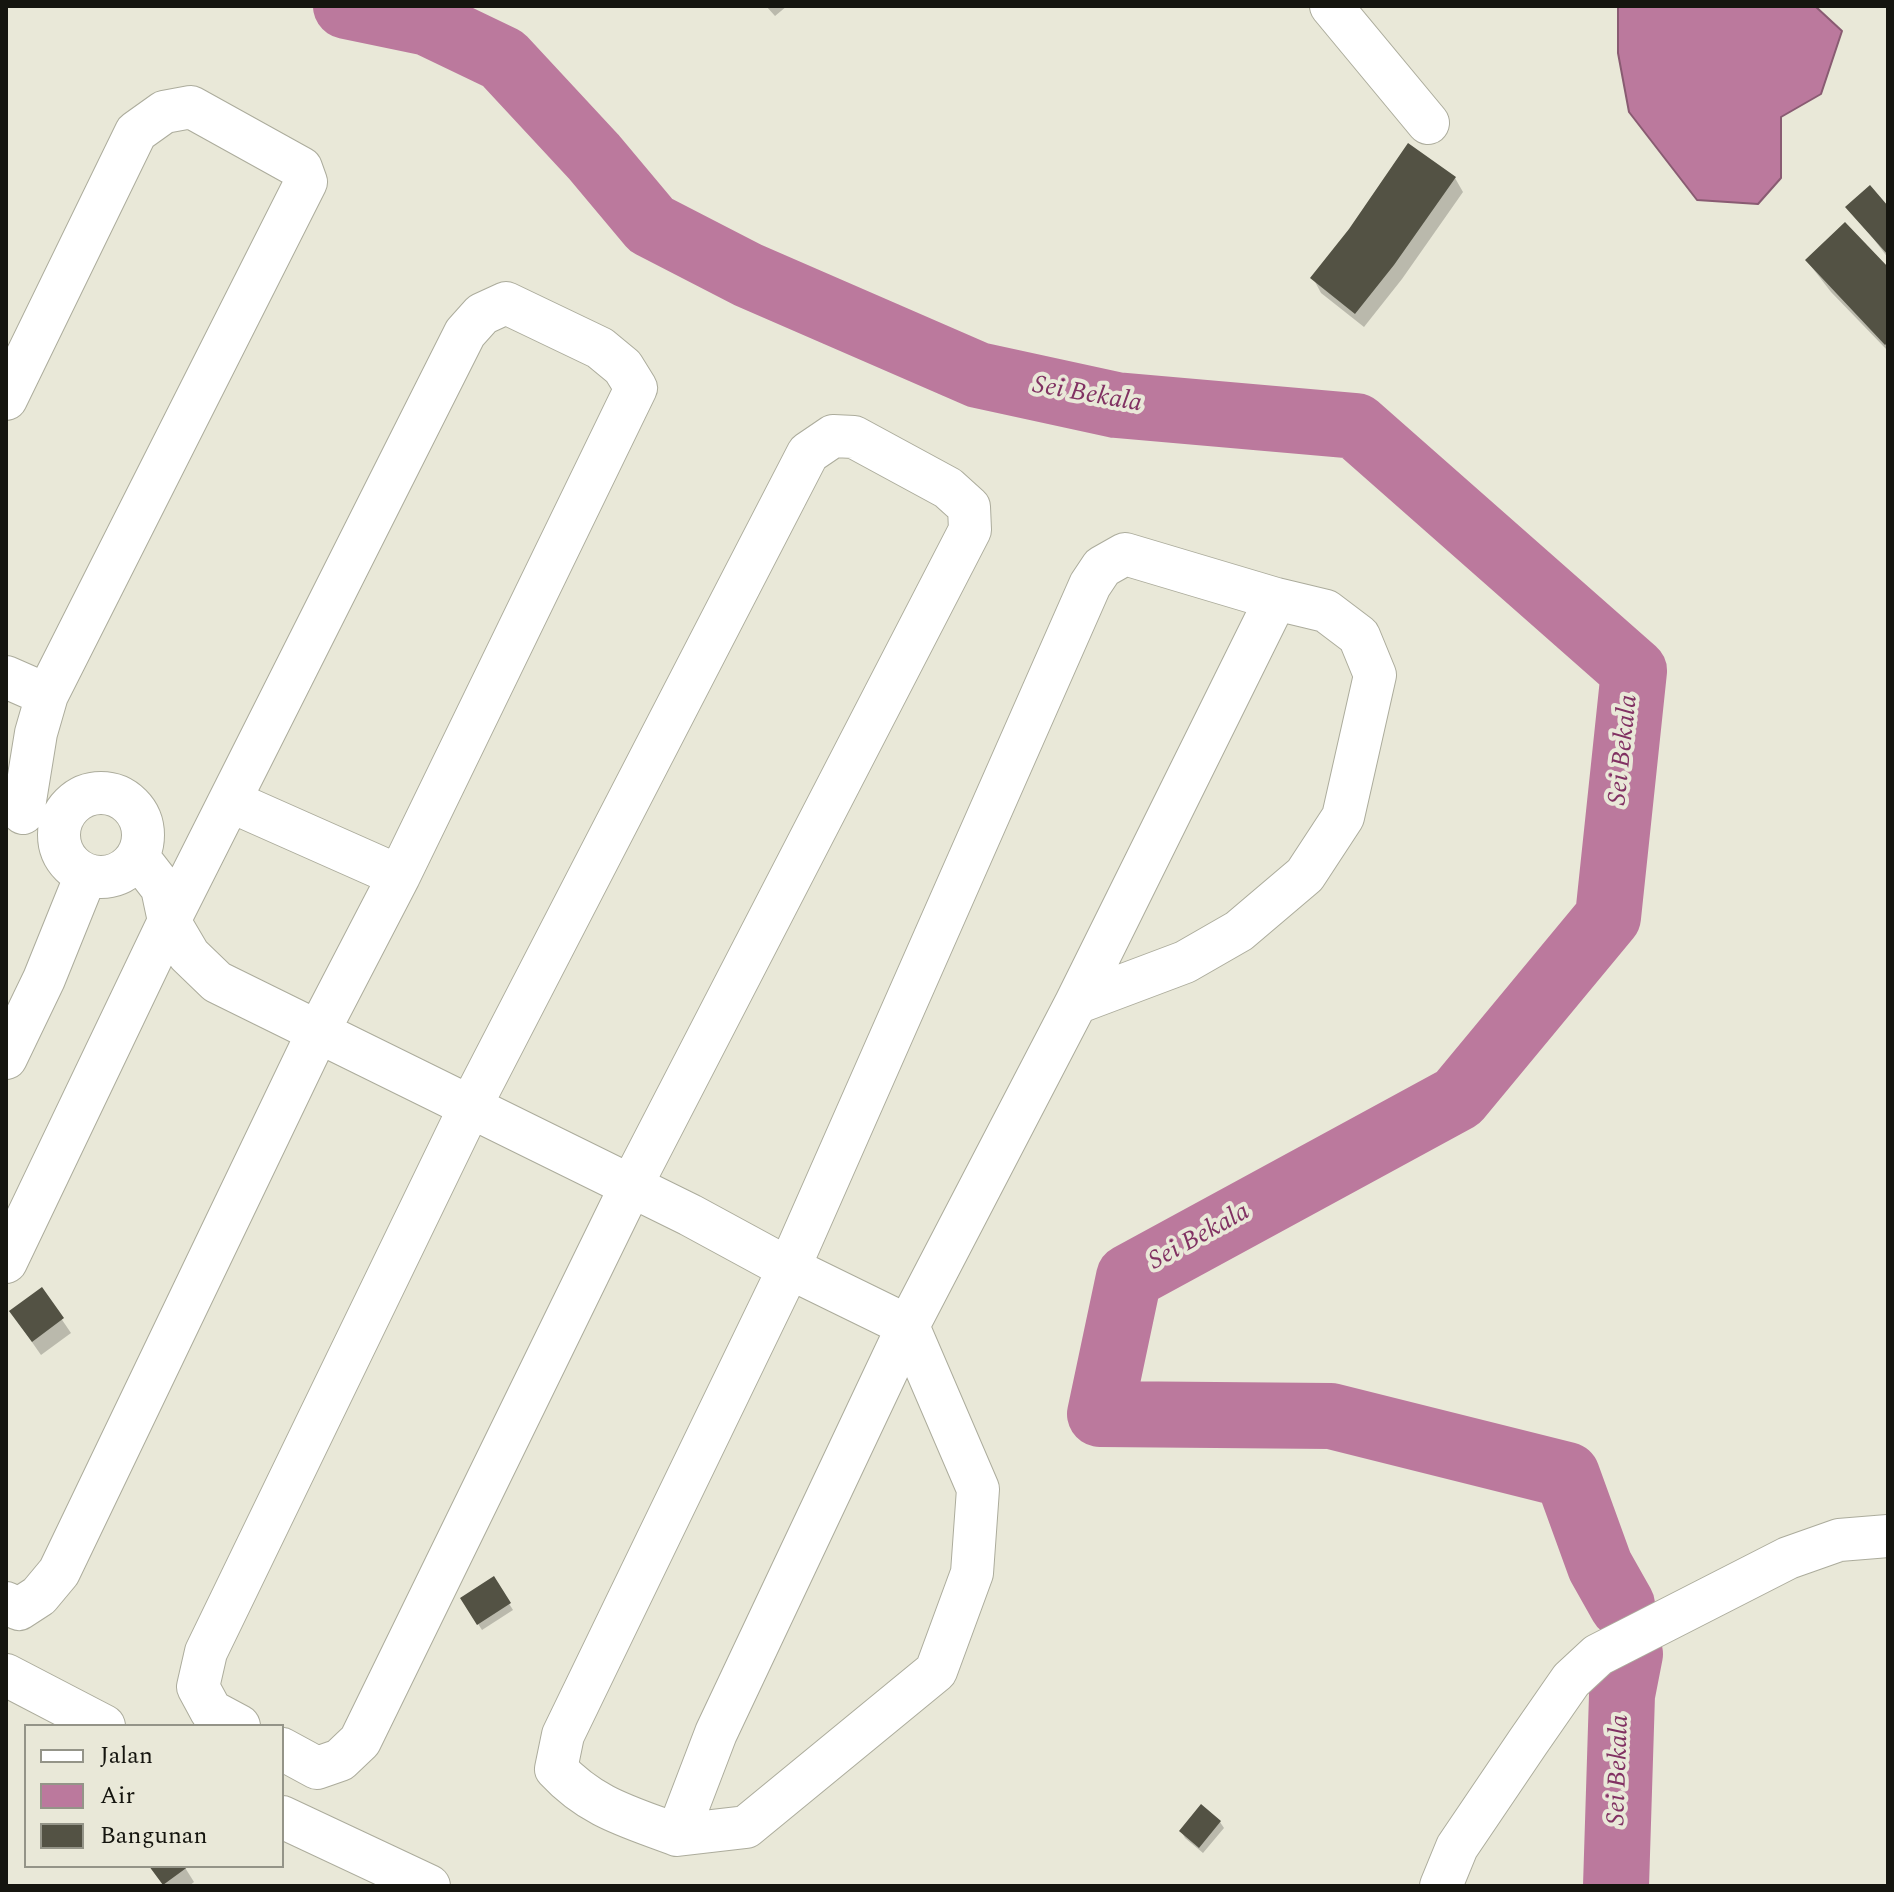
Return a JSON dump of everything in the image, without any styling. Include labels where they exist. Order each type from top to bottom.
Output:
[{"type":"street","points":[[1331,6],[1428,123]]},
{"type":"street","points":[[6,399],[136,132],[164,112],[191,107],[301,168],[306,182],[47,695],[36,733],[30,819]]},
{"type":"street","points":[[6,1262],[169,921],[465,333],[482,314],[506,303],[600,348],[623,367],[636,388],[399,876],[318,1032],[59,1572],[39,1596],[19,1609],[6,1603]]},
{"type":"street","points":[[235,1724],[211,1711],[198,1687],[206,1652],[470,1107],[808,453],[833,436],[854,437],[948,488],[969,507],[970,530],[631,1186],[360,1741],[340,1760],[317,1768],[284,1750]]},
{"type":"street","points":[[138,857],[162,888],[169,921],[189,955],[217,982],[631,1186],[789,1268],[908,1326],[978,1489],[972,1573],[936,1671],[746,1827],[677,1835],[601,1806],[571,1785],[556,1769],[563,1735],[789,1268],[1090,585],[1102,567],[1125,554],[1326,611],[1359,636],[1375,675],[1343,817],[1305,875],[1239,931],[1185,962],[1076,1003]]},
{"type":"street","points":[[677,1835],[716,1733],[908,1326],[1076,1003],[1276,599]]},
{"type":"street","points":[[6,677],[47,695]]},
{"type":"street","points":[[102,792],[117,795],[129,802],[139,814],[144,828],[143,843],[138,857],[129,868],[101,878],[86,875],[73,867],[64,856],[59,842],[30,819],[87,794],[102,792]]},
{"type":"street","points":[[230,801],[399,876]]},
{"type":"street","points":[[6,1058],[44,979],[86,875]]},
{"type":"street","points":[[1441,1886],[1457,1847],[1504,1777],[1571,1680],[1598,1655],[1788,1558],[1839,1540],[1888,1536]]},
{"type":"street","points":[[6,1675],[100,1724]]},
{"type":"street","points":[[284,1818],[429,1886]]},
{"type":"water","points":[[1618,6],[1815,6],[1842,31],[1821,94],[1781,117],[1781,178],[1758,204],[1697,200],[1629,112],[1618,53]]},
{"type":"building","points":[[1408,143],[1456,177],[1355,314],[1310,278],[1349,229]]},
{"type":"building","points":[[1870,185],[1888,206],[1888,255],[1845,207]]},
{"type":"building","points":[[1845,222],[1888,267],[1888,342],[1885,345],[1805,260]]},
{"type":"building","points":[[42,1287],[64,1318],[32,1342],[9,1311]]},
{"type":"building","points":[[494,1576],[511,1603],[477,1625],[460,1598]]},
{"type":"building","points":[[1201,1804],[1221,1821],[1199,1848],[1179,1831]]},
{"type":"building","points":[[150,1868],[186,1868],[163,1885]]},
{"type":"waterway","name":"Sei Bekala","points":[[346,6],[428,23],[503,59],[594,157],[651,225],[748,275],[978,375],[1116,405],[1356,426],[1634,671],[1608,917],[1458,1098],[1129,1277],[1100,1414],[1331,1416],[1567,1475],[1600,1566],[1622,1605]]},
{"type":"waterway","name":"Sei Bekala","points":[[1616,1886],[1622,1695],[1630,1654]]}]
